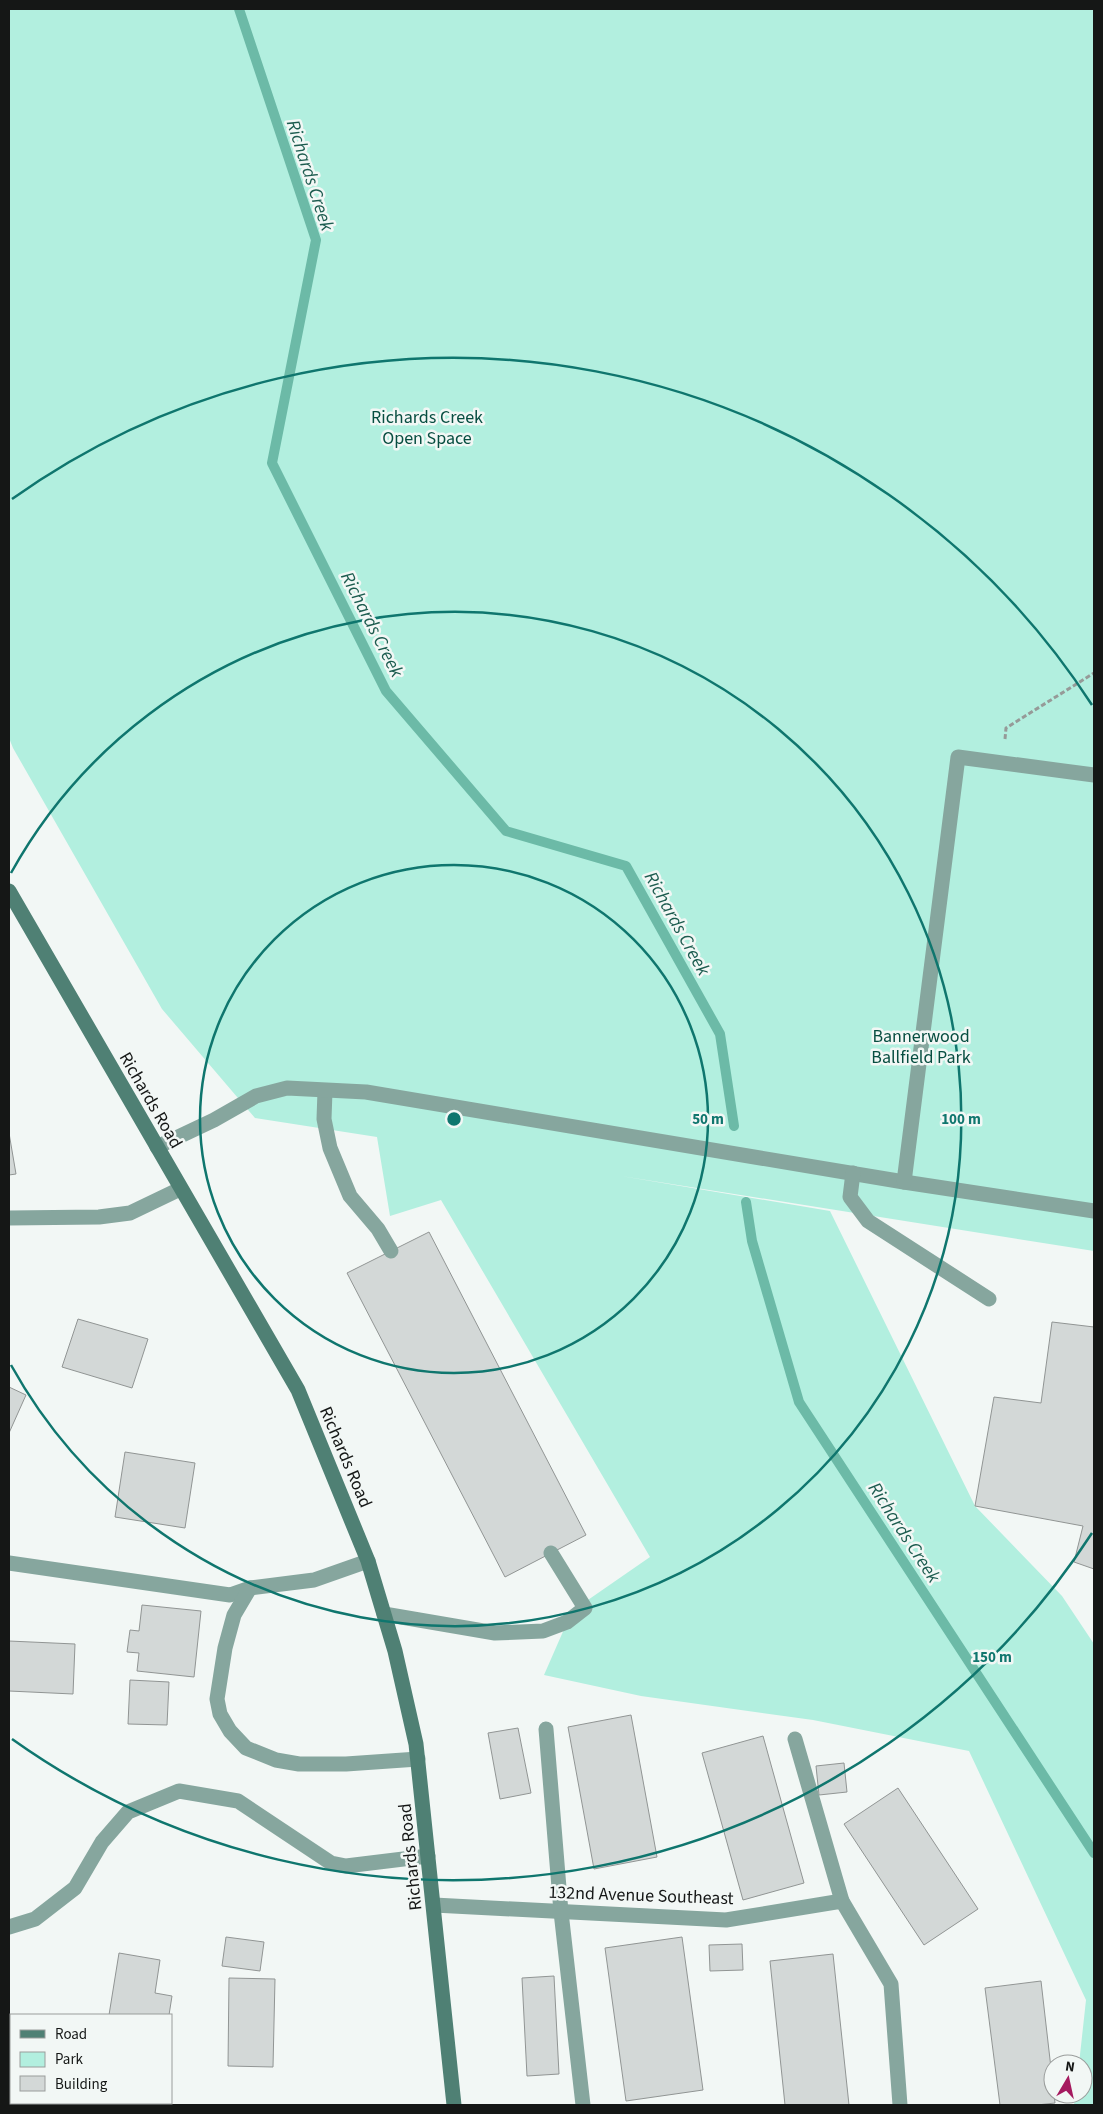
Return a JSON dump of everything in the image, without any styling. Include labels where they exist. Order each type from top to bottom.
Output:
[{"type":"main road","name":"Richards Road","points":[[9,891],[298,1390],[368,1561],[395,1650],[418,1759],[454,2105]]},
{"type":"street","points":[[904,1182],[958,757],[1094,775]]},
{"type":"street","points":[[157,1148],[214,1120],[256,1096],[287,1088],[366,1092],[904,1182],[1094,1211]]},
{"type":"street","points":[[325,1091],[324,1119],[330,1148],[346,1188],[350,1196],[378,1229],[392,1251]]},
{"type":"street","points":[[853,1173],[850,1197],[868,1221],[989,1299]]},
{"type":"street","points":[[9,1218],[99,1217],[130,1213],[180,1189]]},
{"type":"street","points":[[384,1614],[495,1633],[543,1631],[567,1622],[585,1608],[551,1553]]},
{"type":"street","points":[[9,1563],[230,1595],[250,1588],[314,1580],[368,1561]]},
{"type":"street","points":[[250,1588],[234,1616],[225,1648],[217,1699],[220,1714],[230,1731],[246,1748],[276,1760],[299,1764],[346,1764],[418,1759]]},
{"type":"street","points":[[546,1729],[561,1912],[583,2105]]},
{"type":"street","points":[[795,1738],[842,1901],[891,1984],[900,2105]]},
{"type":"street","points":[[9,1926],[35,1918],[75,1888],[102,1842],[128,1812],[179,1791],[238,1801],[331,1863],[346,1866],[428,1856]]},
{"type":"street","name":"132nd Avenue Southeast","points":[[434,1905],[726,1920],[842,1901]]},
{"type":"path","points":[[1001,762],[1006,728],[1094,673]]},
{"type":"green space","points":[[9,9],[1094,9],[1094,1251],[621,1176],[830,1211],[975,1506],[1062,1596],[1094,1644],[1094,2105],[1074,2105],[1093,2104],[1093,2054],[1080,2054],[1086,2000],[969,1751],[813,1720],[641,1696],[544,1675],[572,1611],[650,1557],[441,1200],[390,1216],[377,1137],[255,1118],[162,1009],[9,738]]},
{"type":"building","points":[[9,1133],[16,1174],[9,1175]]},
{"type":"building","points":[[429,1232],[586,1535],[505,1577],[347,1273]]},
{"type":"building","points":[[78,1319],[148,1339],[132,1388],[62,1367]]},
{"type":"building","points":[[1052,1322],[1094,1327],[1094,1569],[1074,1562],[1083,1526],[975,1506],[994,1397],[1041,1403]]},
{"type":"building","points":[[9,1387],[26,1395],[9,1433]]},
{"type":"building","points":[[125,1452],[195,1463],[185,1528],[115,1517]]},
{"type":"building","points":[[142,1605],[201,1611],[194,1677],[137,1671],[139,1653],[127,1652],[130,1630],[139,1631]]},
{"type":"building","points":[[9,1641],[75,1644],[73,1694],[9,1691]]},
{"type":"building","points":[[130,1680],[169,1682],[167,1725],[128,1724]]},
{"type":"building","points":[[631,1715],[657,1857],[594,1869],[568,1727]]},
{"type":"building","points":[[518,1728],[531,1793],[500,1799],[488,1733]]},
{"type":"building","points":[[763,1736],[804,1883],[743,1900],[702,1753]]},
{"type":"building","points":[[844,1763],[847,1792],[819,1795],[816,1766]]},
{"type":"building","points":[[898,1788],[978,1909],[924,1945],[844,1824]]},
{"type":"building","points":[[226,1937],[264,1942],[260,1971],[222,1966]]},
{"type":"building","points":[[682,1937],[703,2090],[626,2101],[605,1948]]},
{"type":"building","points":[[742,1944],[743,1970],[710,1971],[709,1945]]},
{"type":"building","points":[[119,1953],[160,1960],[155,1993],[172,1996],[169,2014],[109,2014]]},
{"type":"building","points":[[833,1954],[849,2105],[785,2105],[770,1961]]},
{"type":"building","points":[[554,1976],[559,2074],[527,2076],[522,1978]]},
{"type":"building","points":[[229,1978],[275,1979],[273,2067],[228,2066]]},
{"type":"building","points":[[1041,1981],[1049,2054],[1043,2054],[1043,2104],[1046,2104],[1000,2105],[985,1988]]},
{"type":"waterway","name":"Richards Creek","points":[[239,9],[316,240],[272,463],[386,691],[506,831],[626,866],[720,1034],[734,1126]]},
{"type":"waterway","name":"Richards Creek","points":[[746,1202],[752,1241],[799,1402],[1094,1853]]},
{"type":"park label","name":"Richards Creek Open Space","points":[[427,427]]},
{"type":"park label","name":"Bannerwood Ballfield Park","points":[[921,1046]]}]
